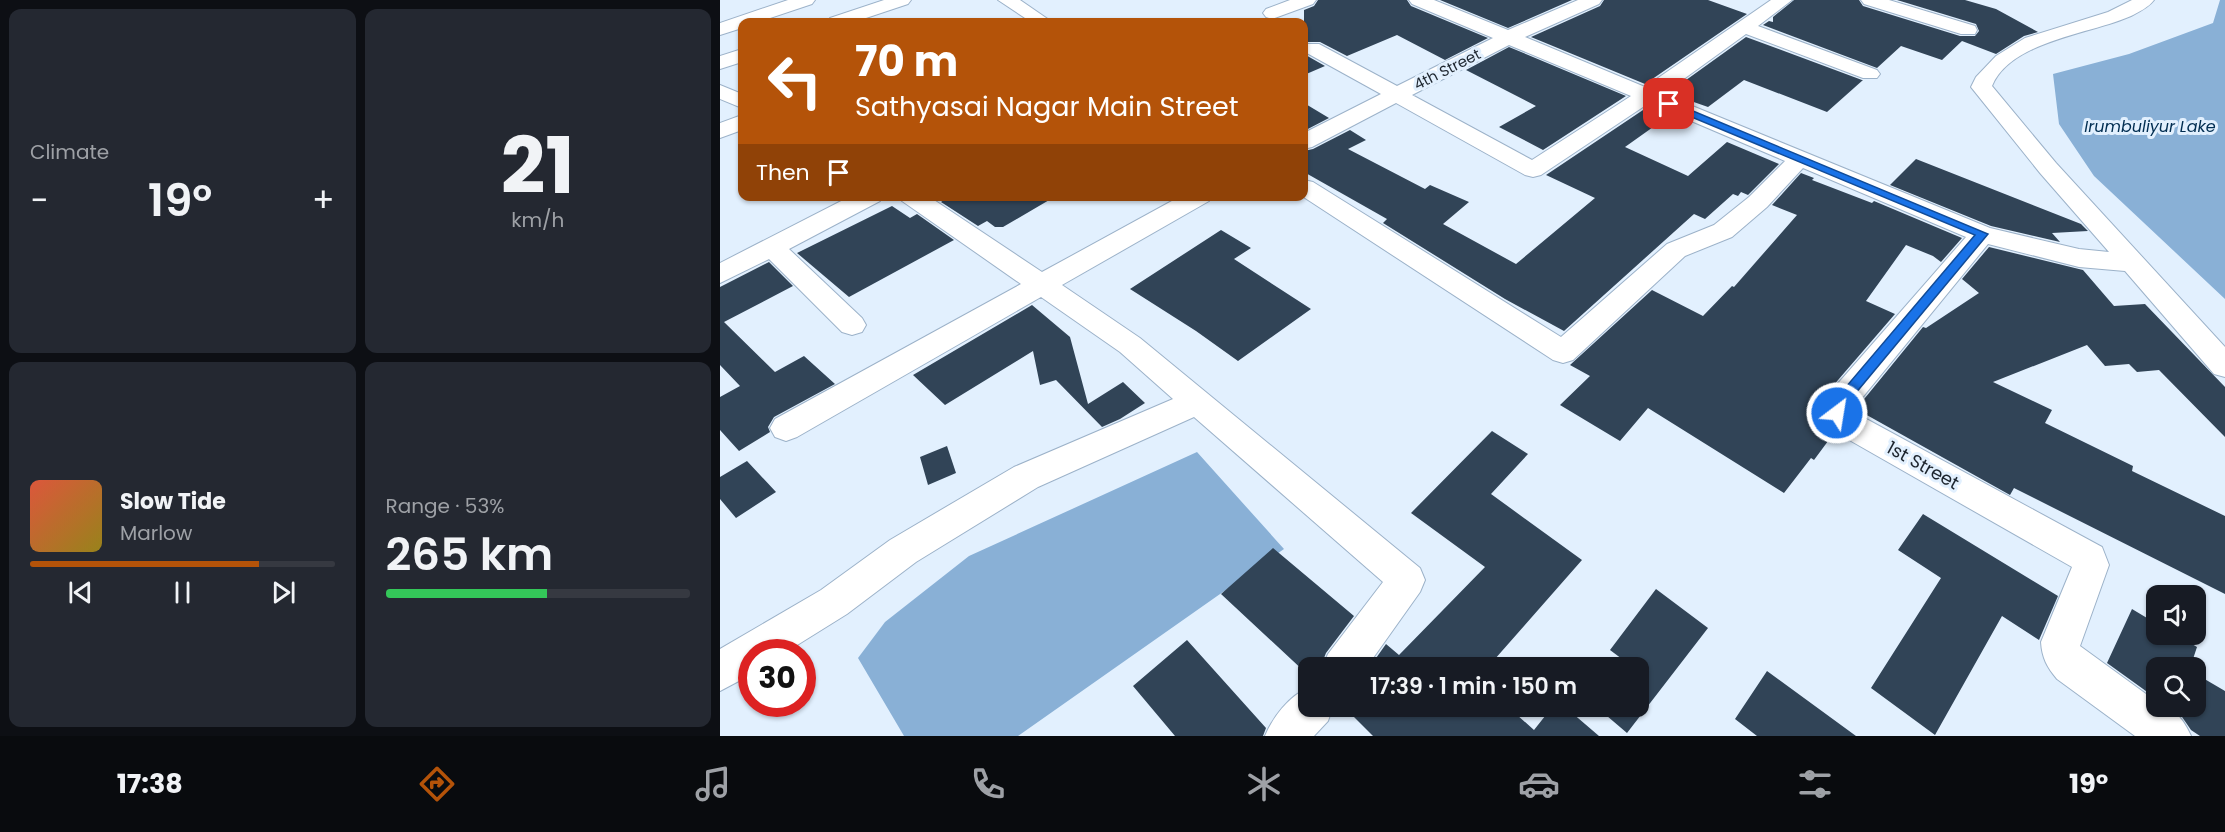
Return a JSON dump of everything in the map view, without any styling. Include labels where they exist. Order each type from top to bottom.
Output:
[{"type":"street","points":[[753,18],[806,0]]},
{"type":"street","points":[[849,18],[902,0]]},
{"type":"street","points":[[1007,0],[1029,18]]},
{"type":"street","points":[[1272,13],[1307,0]]},
{"type":"street","points":[[1418,0],[1982,234],[2079,258],[2131,262]]},
{"type":"street","name":"4th Street","points":[[1308,140],[1507,38],[1593,0]]},
{"type":"street","points":[[1312,48],[1533,170],[1647,95],[1783,0]]},
{"type":"street","points":[[1870,0],[1968,30]]},
{"type":"street","points":[[2145,0],[2114,16],[2016,50],[1983,81],[1981,87],[2131,262],[2225,366]]},
{"type":"street","points":[[720,29],[738,23]]},
{"type":"street","points":[[1744,27],[1870,74]]},
{"type":"street","points":[[720,63],[738,56]]},
{"type":"street","points":[[720,92],[738,100]]},
{"type":"street","points":[[720,131],[738,124]]},
{"type":"street","points":[[1308,190],[1563,352],[1676,250],[1723,231],[1732,224],[1758,202],[1800,158]]},
{"type":"street","points":[[720,274],[862,201]]},
{"type":"street","points":[[922,201],[1130,345],[1407,580],[1350,657]]},
{"type":"street","points":[[786,428],[1191,201]]},
{"type":"street","name":"1st Street","points":[[1982,234],[1845,396],[1839,404],[1837,413],[1848,424],[2089,558],[2091,565],[2060,642],[2061,654],[2070,665],[2170,736]]},
{"type":"street","points":[[773,248],[852,325]]},
{"type":"street","points":[[720,671],[834,602],[903,551],[1016,483],[1198,402]]},
{"type":"water","name":"Irumbuliyur Lake","points":[[2220,0],[2225,0],[2225,299],[2094,176],[2059,124],[2053,74],[2129,54],[2213,23]]},
{"type":"water","points":[[1197,452],[1284,549],[1018,736],[904,736],[858,658],[885,622],[969,556]]},
{"type":"building","points":[[1318,0],[1407,0],[1411,6],[1488,38],[1445,60],[1397,35],[1347,56],[1320,42],[1308,42],[1308,18],[1304,18],[1304,10],[1314,6]]},
{"type":"building","points":[[1440,0],[1572,0],[1508,28]]},
{"type":"building","points":[[1604,0],[1708,0],[1747,14],[1645,84],[1531,37],[1600,6]]},
{"type":"building","points":[[1794,0],[1859,0],[1863,6],[1960,36],[1975,36],[1979,31],[1976,24],[1897,0],[1965,0],[1996,9],[2038,32],[2024,36],[1996,54],[1962,41],[1942,60],[1901,46],[1877,68],[1763,25],[1769,21],[1773,22],[1773,17]]},
{"type":"building","points":[[1746,37],[1863,80],[1827,112],[1744,80],[1708,107],[1668,93]]},
{"type":"building","points":[[1509,47],[1626,96],[1543,150],[1499,127],[1536,106],[1466,70]]},
{"type":"building","points":[[1308,56],[1325,66],[1308,73]]},
{"type":"building","points":[[1308,105],[1329,118],[1308,129]]},
{"type":"building","points":[[1649,106],[1670,115],[1625,147],[1688,176],[1727,142],[1779,164],[1748,195],[1741,192],[1738,196],[1733,194],[1705,219],[1694,214],[1564,331],[1505,299],[1383,223],[1387,219],[1308,174],[1308,150],[1350,130],[1366,140],[1348,149],[1425,189],[1430,185],[1469,202],[1443,224],[1516,264],[1595,198],[1546,175]]},
{"type":"building","points":[[1916,159],[2081,224],[2088,231],[2052,233],[2060,242],[1991,226],[1890,185]]},
{"type":"building","points":[[1801,173],[1814,178],[1812,180],[1872,203],[1874,201],[1962,238],[1941,262],[1933,256],[1906,245],[1866,301],[1895,314],[1821,403],[1819,414],[1834,433],[1814,460],[1811,458],[1784,493],[1648,408],[1620,441],[1560,405],[1590,376],[1570,365],[1652,290],[1703,316],[1732,286],[1734,287],[1797,215],[1772,205]]},
{"type":"building","points":[[1047,201],[1003,227],[995,227],[987,221],[978,226],[941,202]]},
{"type":"building","points":[[892,206],[910,218],[917,214],[954,240],[849,297],[797,253]]},
{"type":"building","points":[[1221,230],[1251,248],[1234,259],[1311,309],[1238,361],[1130,289]]},
{"type":"building","points":[[1989,247],[2083,270],[2114,306],[2145,304],[2225,387],[2225,437],[2159,370],[2137,372],[2129,364],[2105,366],[2087,345],[1993,382],[2052,410],[2045,423],[2133,466],[2132,471],[2225,516],[2225,594],[2014,488],[2010,495],[1856,409],[1923,327],[1926,328],[1979,293],[1962,279]]},
{"type":"building","points":[[769,262],[793,286],[724,322],[775,372],[804,356],[835,384],[774,417],[768,427],[770,432],[739,451],[720,430],[720,397],[740,386],[720,365],[720,287]]},
{"type":"building","points":[[1032,305],[1070,337],[1088,404],[1123,382],[1145,403],[1102,427],[1056,380],[1040,385],[1033,351],[945,405],[913,375]]},
{"type":"building","points":[[1492,431],[1528,454],[1491,494],[1582,560],[1497,657],[1377,657],[1386,644],[1399,655],[1485,567],[1411,513]]},
{"type":"building","points":[[947,446],[956,473],[928,485],[920,457]]},
{"type":"building","points":[[747,461],[776,492],[736,518],[720,499],[720,477]]},
{"type":"building","points":[[1923,514],[2058,596],[2039,640],[2002,616],[1935,735],[1871,688],[1941,578],[1898,550]]},
{"type":"building","points":[[1273,548],[1354,616],[1324,657],[1298,657],[1298,666],[1221,594]]},
{"type":"building","points":[[1656,589],[1708,628],[1649,704],[1649,657],[1619,657],[1610,650]]},
{"type":"building","points":[[2132,609],[2146,617],[2146,645],[2194,645],[2197,647],[2194,657],[2146,657],[2146,691],[2107,663]]},
{"type":"building","points":[[1187,640],[1266,728],[1263,736],[1175,736],[1133,686]]},
{"type":"building","points":[[1767,671],[1856,736],[1757,736],[1735,719]]},
{"type":"building","points":[[2206,680],[2225,691],[2225,736],[2200,736],[2191,730],[2182,717],[2206,717]]},
{"type":"building","points":[[1354,717],[1519,717],[1534,730],[1544,717],[1577,717],[1599,736],[1373,736]]},
{"type":"building","points":[[1608,717],[1639,717],[1627,733]]},
{"type":"route","points":[[1669,104],[1982,234],[1845,396],[1839,404],[1837,413]]}]
